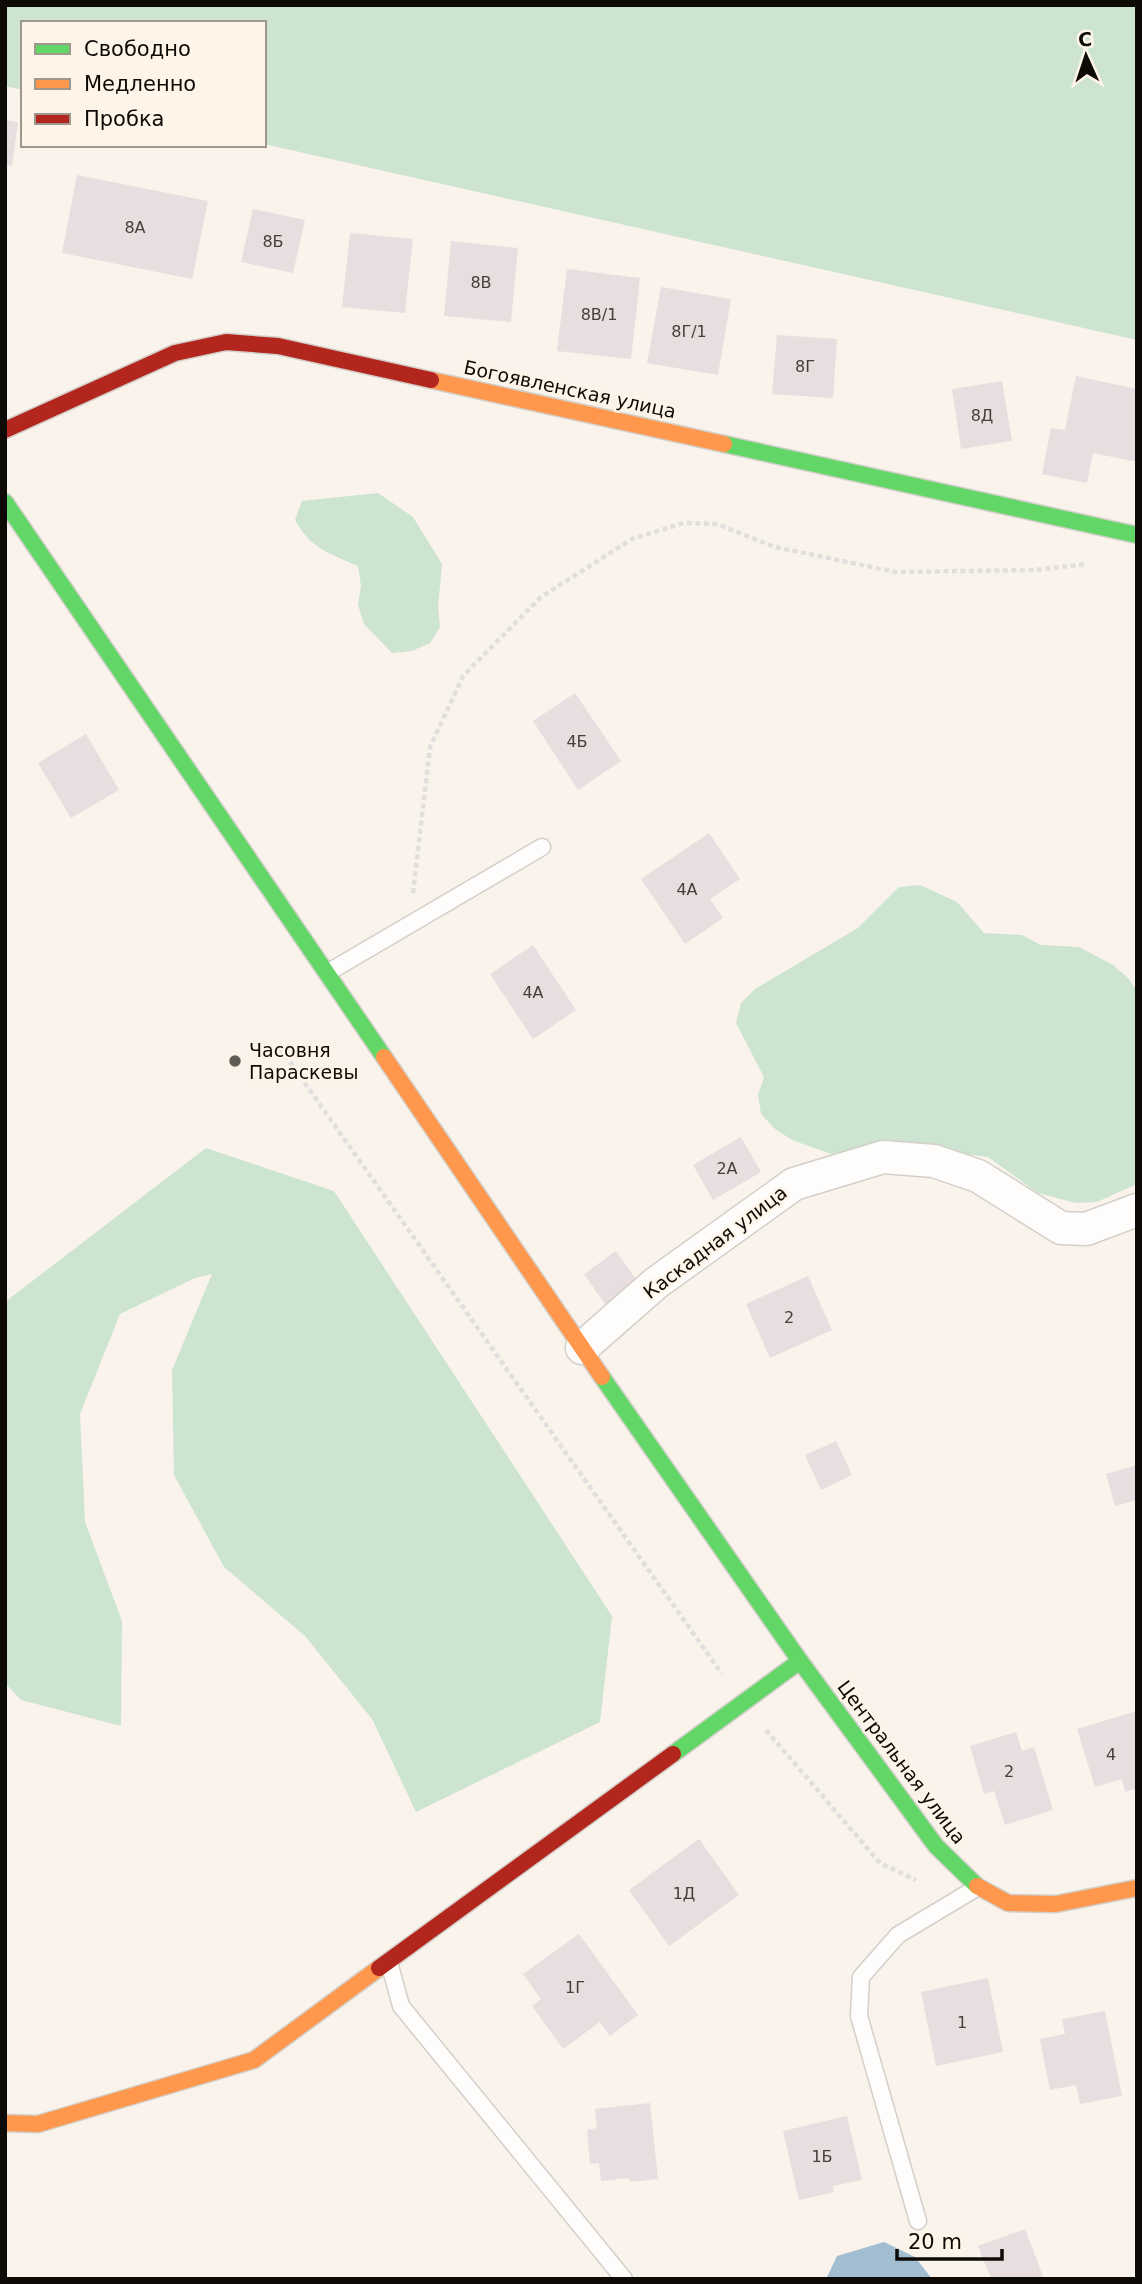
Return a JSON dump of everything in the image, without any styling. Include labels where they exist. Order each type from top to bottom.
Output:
[{"type":"street","name":"Богоявленская улица","points":[[5,430],[175,353],[226,342],[278,346],[1130,533]]},
{"type":"street","name":"Центральная улица","points":[[5,502],[582,1348],[800,1661],[936,1846],[978,1887],[1008,1903],[1056,1904],[1137,1888]]},
{"type":"street","name":"Каскадная улица","points":[[582,1348],[656,1283],[793,1184],[883,1157],[934,1161],[978,1176],[1061,1228],[1086,1229],[1137,1210]]},
{"type":"street","points":[[5,2123],[38,2124],[254,2060],[800,1661]]},
{"type":"lane","points":[[326,974],[542,847]]},
{"type":"lane","points":[[918,2221],[859,2017],[860,1977],[898,1935],[978,1887]]},
{"type":"lane","points":[[389,1962],[401,2006],[624,2279]]},
{"type":"path","points":[[409,925],[430,747],[463,676],[541,597],[632,539],[684,523],[718,524],[775,547],[895,572],[1035,570],[1096,562],[1130,533]]},
{"type":"path","points":[[280,1048],[743,1704],[880,1863],[955,1900]]},
{"type":"green space","points":[[5,5],[1137,5],[1137,340],[266,144],[266,21],[21,21],[21,90],[5,86]]},
{"type":"green space","points":[[378,493],[413,517],[442,564],[438,607],[440,627],[430,643],[412,651],[392,653],[364,624],[358,605],[361,586],[358,566],[314,544],[295,520],[302,501]]},
{"type":"green space","points":[[920,885],[957,902],[984,933],[1022,935],[1041,945],[1079,947],[1113,965],[1128,978],[1137,991],[1137,1184],[1097,1202],[1076,1203],[1038,1193],[988,1157],[948,1152],[929,1145],[891,1142],[831,1154],[792,1140],[775,1129],[761,1114],[758,1095],[764,1077],[736,1023],[741,1003],[755,989],[858,928],[899,887]]},
{"type":"green space","points":[[206,1148],[334,1191],[612,1616],[600,1722],[416,1812],[372,1719],[305,1636],[224,1567],[174,1475],[172,1370],[212,1274],[195,1278],[120,1314],[80,1414],[85,1522],[122,1621],[121,1726],[21,1700],[5,1683],[5,1302]]},
{"type":"water","points":[[884,2242],[915,2257],[932,2279],[826,2279],[837,2256]]},
{"type":"building","points":[[5,120],[18,122],[12,166],[5,165]]},
{"type":"building","points":[[77,175],[208,201],[192,279],[62,253]]},
{"type":"building","points":[[253,209],[305,220],[293,273],[241,262]]},
{"type":"building","points":[[350,233],[413,239],[405,313],[342,307]]},
{"type":"building","points":[[451,241],[518,248],[511,322],[444,316]]},
{"type":"building","points":[[567,269],[640,278],[631,359],[557,351]]},
{"type":"building","points":[[661,287],[731,299],[718,375],[647,363]]},
{"type":"building","points":[[777,335],[837,339],[833,398],[772,394]]},
{"type":"building","points":[[1076,376],[1137,389],[1137,462],[1093,453],[1087,483],[1042,474],[1051,428],[1065,430]]},
{"type":"building","points":[[1002,381],[1012,441],[961,449],[952,389]]},
{"type":"building","points":[[575,693],[621,761],[578,790],[533,721]]},
{"type":"building","points":[[86,734],[119,790],[71,818],[38,763]]},
{"type":"building","points":[[709,833],[740,879],[710,899],[723,918],[685,944],[641,879]]},
{"type":"building","points":[[533,945],[576,1010],[533,1039],[490,974]]},
{"type":"building","points":[[741,1137],[761,1172],[713,1200],[693,1165]]},
{"type":"building","points":[[616,1251],[640,1285],[607,1307],[584,1274]]},
{"type":"building","points":[[808,1276],[832,1330],[770,1358],[746,1304]]},
{"type":"building","points":[[836,1441],[852,1475],[821,1490],[805,1455]]},
{"type":"building","points":[[1137,1465],[1137,1500],[1115,1506],[1106,1474]]},
{"type":"building","points":[[1137,1711],[1137,1788],[1125,1792],[1122,1779],[1095,1787],[1077,1729]]},
{"type":"building","points":[[1016,1732],[1022,1751],[1034,1747],[1053,1810],[1005,1825],[994,1791],[984,1794],[970,1746]]},
{"type":"building","points":[[699,1839],[739,1895],[669,1946],[629,1890]]},
{"type":"building","points":[[579,1934],[638,2015],[610,2036],[600,2022],[563,2049],[532,2006],[541,1999],[523,1974]]},
{"type":"building","points":[[988,1978],[1003,2052],[936,2066],[921,1992]]},
{"type":"building","points":[[1105,2011],[1122,2096],[1080,2104],[1076,2085],[1050,2090],[1040,2039],[1065,2034],[1062,2019]]},
{"type":"building","points":[[650,2103],[658,2179],[601,2181],[599,2163],[590,2164],[587,2130],[597,2128],[595,2109]]},
{"type":"building","points":[[847,2116],[862,2180],[833,2186],[834,2192],[799,2200],[783,2131]]},
{"type":"building","points":[[1025,2229],[1044,2279],[991,2279],[978,2246]]},
{"type":"traffic: fast","points":[[724,444],[1137,535]]},
{"type":"traffic: fast","points":[[5,502],[384,1057]]},
{"type":"traffic: fast","points":[[602,1377],[800,1661],[936,1846],[977,1886]]},
{"type":"traffic: fast","points":[[673,1754],[800,1661]]},
{"type":"traffic: slow","points":[[431,380],[724,444]]},
{"type":"traffic: slow","points":[[384,1057],[602,1377]]},
{"type":"traffic: slow","points":[[977,1886],[1008,1903],[1056,1904],[1137,1888]]},
{"type":"traffic: slow","points":[[5,2123],[38,2124],[254,2060],[379,1968]]},
{"type":"traffic: jam","points":[[5,430],[175,353],[226,342],[278,346],[431,380]]},
{"type":"traffic: jam","points":[[379,1968],[673,1754]]},
{"type":"place","name":"Часовня Параскевы","points":[[235,1061]]}]
